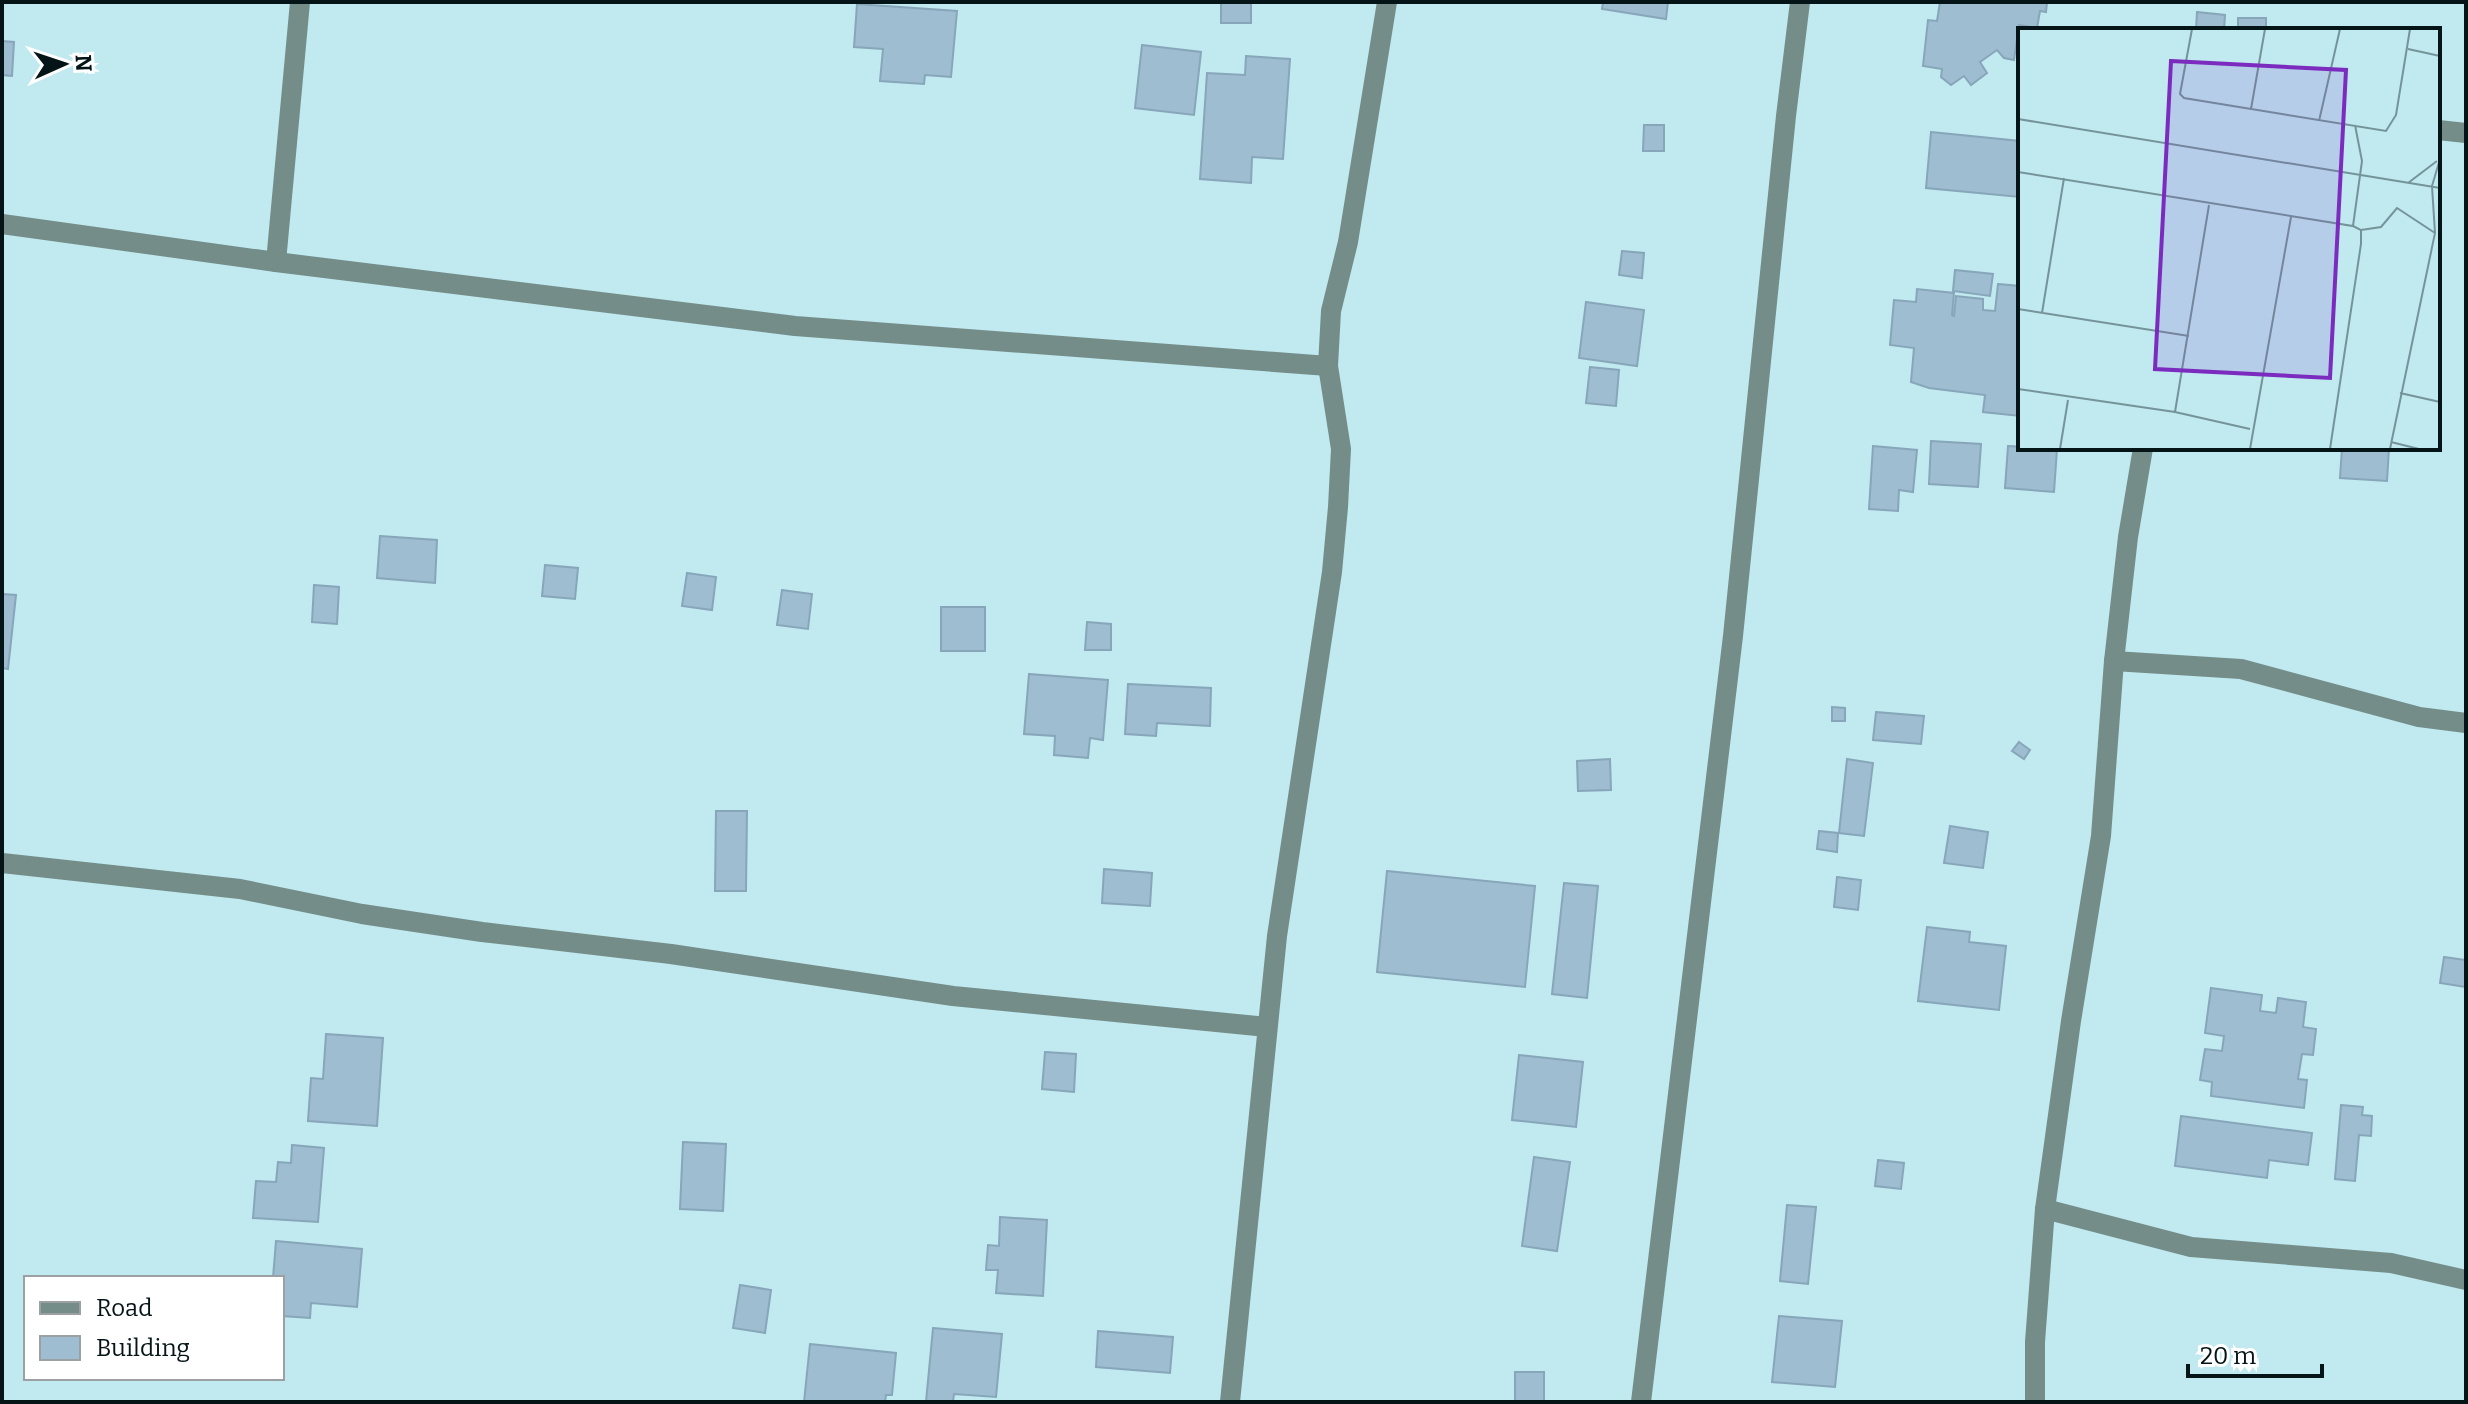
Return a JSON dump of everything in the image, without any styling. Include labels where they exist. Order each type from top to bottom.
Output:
[{"type":"street","points":[[276,262],[300,2]]},
{"type":"street","points":[[1230,1402],[1277,936],[1332,572],[1337,520],[1341,449],[1328,366],[1331,311],[1348,242],[1387,2]]},
{"type":"street","points":[[1641,1402],[1733,636],[1800,2]]},
{"type":"street","points":[[2440,130],[2466,133]]},
{"type":"street","points":[[2,224],[276,262],[795,326],[1328,366]]},
{"type":"street","points":[[2035,1402],[2035,1342],[2045,1209],[2101,836],[2114,661],[2128,537],[2143,450]]},
{"type":"street","points":[[2114,661],[2241,669],[2419,717],[2466,723]]},
{"type":"street","points":[[2,863],[240,889],[392,919],[671,954],[953,996],[1267,1027]]},
{"type":"street","points":[[2045,1209],[2191,1247],[2391,1263],[2466,1280]]},
{"type":"building","points":[[1221,2],[1251,2],[1251,23],[1221,23]]},
{"type":"building","points":[[1603,2],[1668,2],[1666,19],[1602,9]]},
{"type":"building","points":[[1940,2],[2047,2],[2046,12],[2040,11],[2037,28],[2019,25],[2014,60],[2004,58],[1997,50],[1980,62],[1987,73],[1971,85],[1964,76],[1951,85],[1941,77],[1942,69],[1923,66],[1928,20],[1937,21]]},
{"type":"building","points":[[857,4],[957,11],[951,77],[925,75],[924,84],[880,81],[883,49],[854,47]]},
{"type":"building","points":[[2197,12],[2225,15],[2224,28],[2196,28]]},
{"type":"building","points":[[2238,18],[2266,18],[2266,28],[2238,28]]},
{"type":"building","points":[[2,41],[14,42],[12,76],[2,75]]},
{"type":"building","points":[[1142,45],[1201,52],[1194,115],[1135,108]]},
{"type":"building","points":[[1246,56],[1290,59],[1283,159],[1252,157],[1251,183],[1200,179],[1207,73],[1245,75]]},
{"type":"building","points":[[1644,125],[1664,125],[1664,151],[1643,151]]},
{"type":"building","points":[[1931,132],[2018,141],[2018,197],[1926,188]]},
{"type":"building","points":[[1622,251],[1644,253],[1642,278],[1619,275]]},
{"type":"building","points":[[1955,270],[1993,274],[1990,296],[1953,291]]},
{"type":"building","points":[[1998,284],[2018,286],[2018,416],[1983,412],[1985,395],[1929,388],[1911,382],[1914,348],[1890,345],[1894,300],[1916,302],[1917,289],[1954,293],[1954,316],[1956,296],[1983,299],[1983,310],[1995,311]]},
{"type":"building","points":[[1586,302],[1644,310],[1637,366],[1579,358]]},
{"type":"building","points":[[1590,367],[1619,370],[1616,406],[1586,403]]},
{"type":"building","points":[[1931,441],[1981,444],[1978,487],[1929,484]]},
{"type":"building","points":[[1873,446],[1917,450],[1913,492],[1899,490],[1898,511],[1869,509]]},
{"type":"building","points":[[2008,446],[2018,447],[2018,450],[2057,450],[2054,492],[2005,488]]},
{"type":"building","points":[[2342,450],[2389,450],[2387,481],[2340,478]]},
{"type":"building","points":[[380,536],[437,540],[435,583],[377,578]]},
{"type":"building","points":[[545,565],[578,568],[575,599],[542,596]]},
{"type":"building","points":[[687,573],[716,577],[712,610],[682,606]]},
{"type":"building","points":[[314,585],[339,587],[337,624],[312,622]]},
{"type":"building","points":[[782,590],[812,594],[808,629],[777,625]]},
{"type":"building","points":[[2,594],[16,595],[8,669],[2,668]]},
{"type":"building","points":[[941,607],[985,607],[985,651],[941,651]]},
{"type":"building","points":[[1087,622],[1111,624],[1111,650],[1085,650]]},
{"type":"building","points":[[1029,674],[1108,680],[1103,740],[1090,738],[1088,758],[1054,755],[1055,736],[1024,734]]},
{"type":"building","points":[[1128,684],[1211,688],[1210,726],[1157,723],[1156,736],[1125,734]]},
{"type":"building","points":[[1832,707],[1845,708],[1845,721],[1832,721]]},
{"type":"building","points":[[1876,712],[1924,716],[1921,744],[1873,740]]},
{"type":"building","points":[[2019,742],[2030,750],[2024,759],[2012,751]]},
{"type":"building","points":[[1610,759],[1611,790],[1578,791],[1577,761]]},
{"type":"building","points":[[1847,759],[1873,763],[1864,836],[1839,833]]},
{"type":"building","points":[[716,811],[747,811],[746,891],[715,891]]},
{"type":"building","points":[[1950,826],[1988,832],[1983,868],[1944,863]]},
{"type":"building","points":[[1819,831],[1838,833],[1837,852],[1817,849]]},
{"type":"building","points":[[1104,869],[1152,873],[1150,906],[1102,903]]},
{"type":"building","points":[[1387,871],[1535,886],[1525,987],[1377,972]]},
{"type":"building","points":[[1837,877],[1861,880],[1858,910],[1834,907]]},
{"type":"building","points":[[1564,883],[1598,886],[1587,998],[1552,994]]},
{"type":"building","points":[[1927,927],[1970,932],[1969,942],[2006,946],[1999,1010],[1918,1001]]},
{"type":"building","points":[[2444,957],[2466,960],[2466,987],[2440,983]]},
{"type":"building","points":[[2211,988],[2262,995],[2260,1011],[2276,1013],[2278,998],[2306,1002],[2303,1027],[2316,1029],[2313,1055],[2302,1054],[2298,1079],[2307,1080],[2304,1108],[2211,1096],[2212,1082],[2200,1080],[2205,1049],[2222,1051],[2224,1036],[2205,1033]]},
{"type":"building","points":[[326,1034],[383,1038],[377,1126],[308,1121],[311,1078],[323,1079]]},
{"type":"building","points":[[1045,1052],[1076,1054],[1074,1092],[1042,1089]]},
{"type":"building","points":[[1519,1055],[1583,1062],[1576,1127],[1512,1120]]},
{"type":"building","points":[[2341,1105],[2363,1107],[2362,1115],[2372,1116],[2371,1136],[2359,1135],[2355,1181],[2335,1179]]},
{"type":"building","points":[[2181,1116],[2312,1133],[2308,1165],[2269,1160],[2267,1178],[2175,1166]]},
{"type":"building","points":[[683,1142],[726,1144],[723,1211],[680,1209]]},
{"type":"building","points":[[292,1145],[324,1148],[318,1222],[253,1218],[256,1181],[276,1182],[278,1162],[291,1163]]},
{"type":"building","points":[[1534,1157],[1570,1162],[1557,1251],[1522,1246]]},
{"type":"building","points":[[1878,1160],[1904,1163],[1901,1189],[1875,1186]]},
{"type":"building","points":[[1787,1205],[1816,1207],[1808,1284],[1780,1281]]},
{"type":"building","points":[[1000,1217],[1047,1220],[1043,1296],[996,1293],[998,1270],[986,1270],[988,1245],[999,1246]]},
{"type":"building","points":[[276,1241],[362,1249],[357,1307],[311,1303],[310,1318],[284,1316],[284,1276],[273,1276]]},
{"type":"building","points":[[740,1285],[771,1290],[765,1333],[733,1328]]},
{"type":"building","points":[[1779,1316],[1842,1321],[1835,1387],[1772,1382]]},
{"type":"building","points":[[933,1328],[1002,1334],[996,1397],[954,1394],[953,1402],[926,1402]]},
{"type":"building","points":[[1098,1331],[1173,1337],[1170,1373],[1096,1367]]},
{"type":"building","points":[[810,1344],[896,1353],[892,1395],[886,1395],[885,1402],[804,1402]]},
{"type":"building","points":[[1515,1372],[1544,1372],[1544,1402],[1515,1402]]}]
